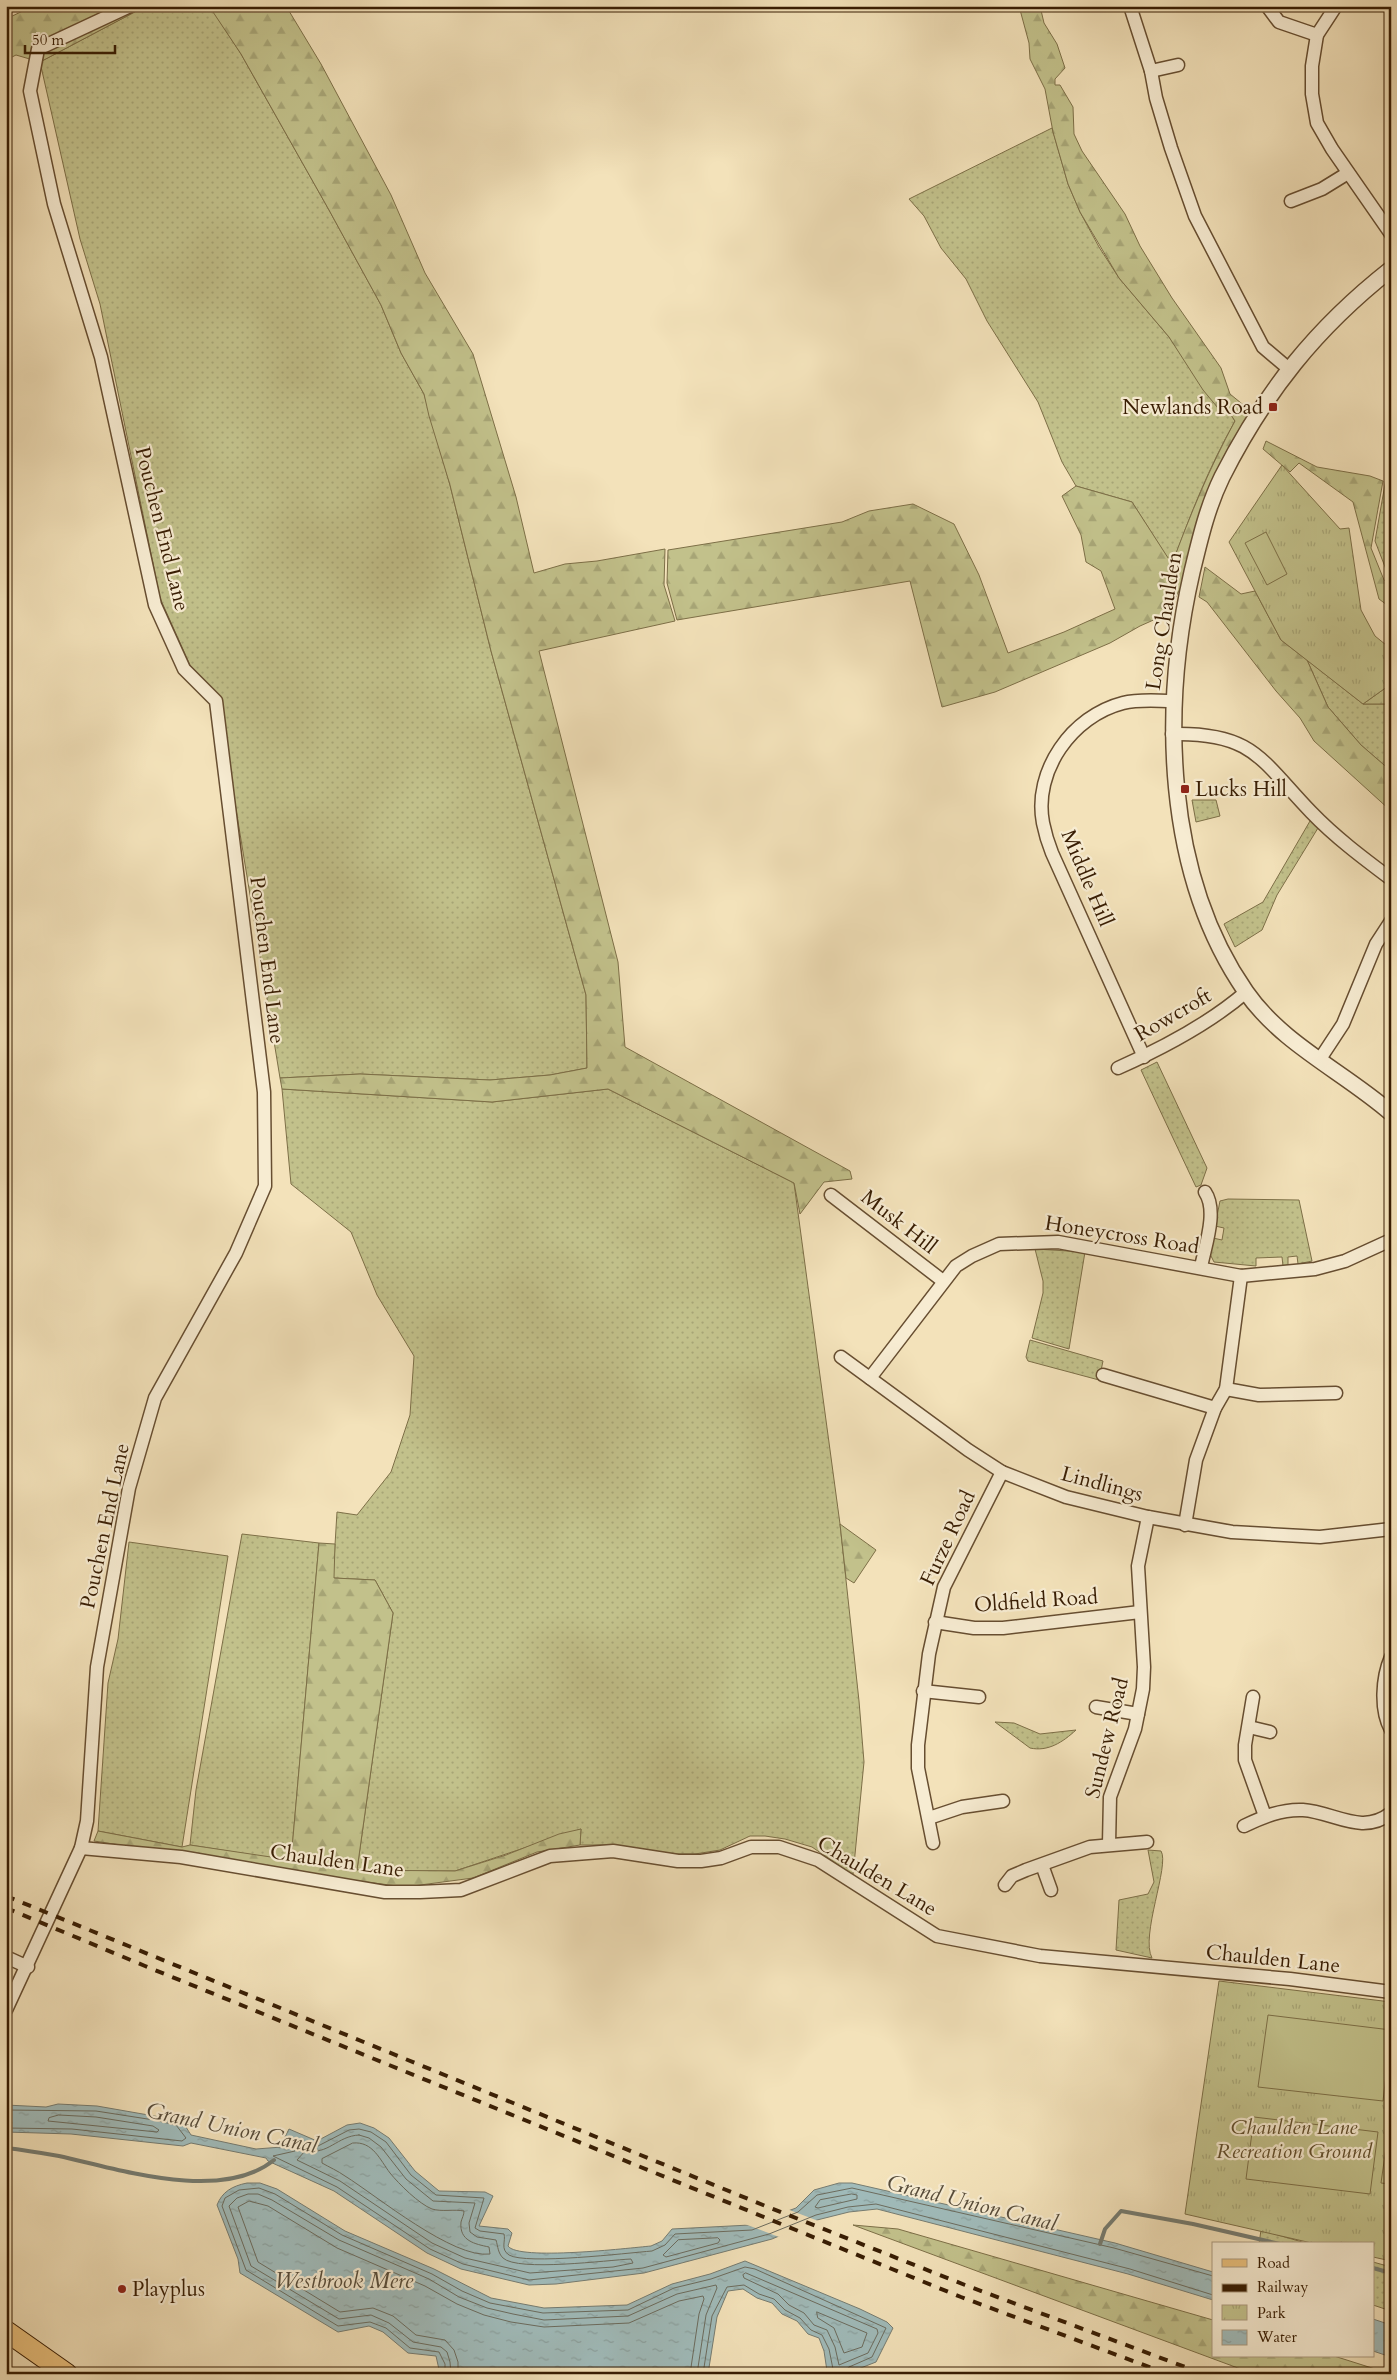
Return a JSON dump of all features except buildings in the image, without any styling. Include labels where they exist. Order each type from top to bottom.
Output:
[{"type":"main road","points":[[6,2331],[67,2374]]},
{"type":"street","name":"Pouchen End Lane","points":[[6,2010],[28,1967],[82,1848],[87,1821],[97,1667],[129,1488],[155,1398],[236,1253],[265,1186],[264,1092],[216,701],[184,669],[155,606],[101,357],[54,204],[30,91],[38,49],[130,6]]},
{"type":"street","points":[[1130,6],[1151,71],[1156,98],[1195,216],[1262,347],[1290,369]]},
{"type":"street","points":[[1267,6],[1279,22],[1318,35]]},
{"type":"street","points":[[1336,6],[1318,35],[1312,66],[1312,94],[1317,123],[1348,173],[1391,234]]},
{"type":"street","points":[[1151,71],[1178,65]]},
{"type":"street","points":[[1291,201],[1322,189],[1348,173]]},
{"type":"street","name":"Long Chaulden","points":[[1391,269],[1344,307],[1308,346],[1268,396],[1242,438],[1221,479],[1204,521],[1184,607],[1173,701],[1172,734],[1183,832],[1199,894],[1223,956],[1246,992],[1273,1023],[1391,1113]]},
{"type":"street","name":"Middle Hill","points":[[1144,1056],[1052,853],[1042,822],[1042,801],[1045,782],[1060,748],[1072,732],[1088,718],[1124,703],[1173,701]]},
{"type":"street","points":[[1172,734],[1220,737],[1255,752],[1312,813],[1343,841],[1391,879]]},
{"type":"street","points":[[1320,1059],[1343,1024],[1376,944],[1391,921]]},
{"type":"street","name":"Rowcroft","points":[[1118,1068],[1200,1025],[1246,992]]},
{"type":"street","points":[[1201,1267],[1210,1216],[1209,1198],[1205,1192]]},
{"type":"street","name":"Musk Hill","points":[[831,1195],[943,1281]]},
{"type":"street","name":"Honeycross Road","points":[[870,1378],[956,1266],[972,1256],[999,1244],[1058,1242],[1201,1267],[1241,1276],[1315,1269],[1345,1261],[1391,1240]]},
{"type":"street","points":[[1185,1525],[1196,1460],[1215,1408],[1226,1390],[1241,1276]]},
{"type":"street","name":"Lindlings","points":[[841,1357],[968,1450],[1002,1472],[1066,1497],[1185,1525],[1282,1536],[1360,1534],[1391,1529]]},
{"type":"street","points":[[1103,1375],[1215,1408]]},
{"type":"street","points":[[1226,1390],[1259,1395],[1336,1393]]},
{"type":"street","name":"Furze Road","points":[[933,1843],[918,1768],[918,1744],[923,1691],[935,1622],[944,1587],[1002,1472]]},
{"type":"street","name":"Sundew Road","points":[[1109,1844],[1110,1797],[1138,1714],[1144,1667],[1138,1566],[1148,1517]]},
{"type":"street","name":"Oldfield Road","points":[[935,1622],[974,1628],[1003,1628],[1140,1612]]},
{"type":"street","points":[[1391,1657],[1386,1671],[1384,1688],[1386,1710],[1391,1730]]},
{"type":"street","points":[[923,1691],[979,1697]]},
{"type":"street","points":[[1254,1697],[1245,1760],[1265,1816]]},
{"type":"street","points":[[1096,1707],[1138,1714]]},
{"type":"street","points":[[1249,1727],[1270,1732]]},
{"type":"street","points":[[929,1818],[962,1807],[1002,1801]]},
{"type":"street","points":[[1244,1826],[1265,1816],[1283,1811],[1320,1812],[1356,1824],[1376,1822],[1391,1813]]},
{"type":"street","points":[[1005,1885],[1012,1876],[1090,1847],[1147,1842]]},
{"type":"street","name":"Chaulden Lane","points":[[82,1848],[181,1857],[385,1892],[420,1892],[461,1890],[550,1856],[613,1850],[678,1861],[721,1858],[751,1847],[779,1847],[818,1860],[936,1936],[1040,1956],[1290,1979],[1391,1992]]},
{"type":"street","points":[[1042,1865],[1051,1890]]},
{"type":"street","points":[[6,1958],[28,1967]]},
{"type":"green space","points":[[28,6],[146,6],[40,62],[16,55],[6,60],[6,19],[27,9]]},
{"type":"green space","points":[[146,6],[210,6],[241,54],[329,210],[381,305],[401,353],[424,394],[450,485],[491,651],[586,995],[587,1068],[550,1075],[490,1080],[360,1074],[280,1078],[217,693],[190,665],[160,598],[100,304],[80,239],[40,62]]},
{"type":"green space","points":[[209,6],[286,6],[321,64],[391,195],[425,273],[473,354],[516,497],[534,573],[565,564],[597,561],[665,549],[664,585],[675,621],[539,651],[618,962],[625,1047],[850,1171],[852,1179],[824,1182],[800,1214],[794,1183],[608,1089],[492,1102],[282,1089],[280,1078],[360,1074],[490,1080],[550,1075],[587,1068],[586,995],[491,651],[450,485],[424,394],[401,353],[381,305],[329,210],[241,54]]},
{"type":"green space","points":[[1019,6],[1040,6],[1044,23],[1057,44],[1065,68],[1055,79],[1055,85],[1060,85],[1073,107],[1074,134],[1082,151],[1125,214],[1140,246],[1172,298],[1221,368],[1230,394],[1252,412],[1180,589],[1167,614],[1140,626],[1110,643],[995,692],[942,707],[910,581],[677,620],[667,583],[668,550],[842,522],[869,511],[913,504],[954,524],[979,575],[1008,653],[1064,632],[1115,609],[1101,571],[1086,562],[1081,535],[1062,496],[1076,486],[1132,502],[1172,564],[1201,491],[1235,421],[1231,415],[1218,408],[1203,390],[1169,337],[1119,278],[1080,212],[1068,184],[1053,132],[1045,89],[1030,59],[1029,43]]},
{"type":"green space","points":[[1052,128],[1068,184],[1080,212],[1099,247],[1119,278],[1169,337],[1218,408],[1231,415],[1235,421],[1200,492],[1172,565],[1132,502],[1076,486],[1062,462],[1038,402],[987,321],[966,279],[941,248],[924,216],[909,199]]},
{"type":"green space","points":[[1266,441],[1317,467],[1370,476],[1383,481],[1371,548],[1384,580],[1391,585],[1391,608],[1379,599],[1353,502],[1299,463],[1290,472],[1263,449]]},
{"type":"green space","points":[[1282,465],[1340,529],[1349,528],[1361,610],[1375,636],[1391,649],[1391,684],[1363,704],[1281,640],[1229,542]]},
{"type":"green space","points":[[1391,466],[1391,575],[1387,572],[1375,541],[1388,467]]},
{"type":"green space","points":[[1266,532],[1287,574],[1267,585],[1245,543]]},
{"type":"green space","points":[[1205,567],[1241,594],[1255,591],[1281,640],[1307,660],[1328,707],[1361,745],[1391,771],[1391,811],[1314,741],[1300,718],[1276,691],[1207,602],[1199,597]]},
{"type":"green space","points":[[1307,660],[1363,704],[1391,704],[1391,771],[1361,745],[1328,707]]},
{"type":"green space","points":[[1391,684],[1391,704],[1363,704]]},
{"type":"green space","points":[[1192,800],[1216,800],[1220,816],[1196,822]]},
{"type":"green space","points":[[1310,821],[1318,828],[1277,895],[1262,930],[1235,947],[1224,924],[1263,902]]},
{"type":"green space","points":[[1157,1062],[1207,1168],[1201,1185],[1196,1187],[1141,1070]]},
{"type":"green space","points":[[282,1089],[492,1102],[608,1089],[794,1183],[840,1524],[859,1701],[864,1762],[853,1875],[812,1847],[785,1839],[750,1836],[720,1850],[695,1854],[659,1854],[616,1845],[580,1845],[581,1829],[455,1871],[357,1870],[393,1613],[375,1580],[333,1578],[337,1512],[357,1515],[391,1472],[410,1415],[414,1356],[377,1295],[351,1232],[291,1184]]},
{"type":"green space","points":[[1228,1199],[1299,1200],[1312,1261],[1298,1264],[1297,1256],[1288,1257],[1288,1265],[1283,1266],[1282,1257],[1256,1258],[1256,1266],[1214,1262],[1209,1252],[1213,1238],[1222,1240],[1224,1228],[1215,1226],[1220,1201]]},
{"type":"green space","points":[[1035,1249],[1085,1252],[1069,1349],[1032,1338],[1043,1293],[1043,1281]]},
{"type":"green space","points":[[1030,1340],[1103,1361],[1099,1380],[1028,1361],[1026,1357]]},
{"type":"green space","points":[[840,1524],[876,1550],[854,1583],[846,1578]]},
{"type":"green space","points":[[242,1534],[319,1543],[291,1861],[190,1845],[196,1790]]},
{"type":"green space","points":[[129,1542],[228,1556],[182,1847],[98,1831],[108,1683],[118,1639]]},
{"type":"green space","points":[[319,1543],[335,1544],[334,1578],[375,1580],[393,1613],[357,1870],[455,1871],[506,1855],[559,1834],[581,1829],[580,1845],[537,1852],[473,1878],[405,1887],[94,1841],[98,1831],[182,1847],[190,1845],[291,1860]]},
{"type":"green space","points":[[995,1722],[1014,1723],[1040,1734],[1076,1730],[1055,1745],[1037,1749],[1030,1748]]},
{"type":"green space","points":[[1148,1850],[1161,1851],[1163,1859],[1150,1934],[1149,1948],[1152,1958],[1116,1950],[1119,1900],[1148,1894],[1154,1882]]},
{"type":"green space","name":"Chaulden Lane Recreation Ground","points":[[1219,1981],[1391,2002],[1391,2261],[1374,2257],[1374,2242],[1307,2242],[1185,2214]]},
{"type":"green space","points":[[1268,2015],[1391,2030],[1383,2101],[1258,2087]]},
{"type":"green space","points":[[1391,2112],[1391,2184],[1381,2183]]},
{"type":"green space","points":[[1254,2117],[1378,2132],[1370,2194],[1246,2179]]},
{"type":"green space","points":[[853,2225],[898,2229],[1212,2320],[1212,2358],[1340,2358],[1391,2374],[1254,2374]]},
{"type":"green space","points":[[1261,2230],[1302,2242],[1259,2242]]},
{"type":"green space","points":[[1374,2262],[1391,2267],[1391,2311],[1374,2305]]},
{"type":"water","points":[[58,2104],[97,2106],[177,2120],[184,2124],[191,2135],[256,2149],[295,2146],[284,2139],[289,2129],[317,2141],[347,2125],[360,2123],[374,2128],[389,2138],[415,2171],[439,2191],[485,2192],[493,2196],[479,2226],[508,2229],[512,2233],[508,2246],[531,2253],[599,2251],[651,2246],[662,2241],[672,2229],[750,2225],[796,2208],[814,2190],[839,2183],[852,2183],[1115,2243],[1212,2272],[1212,2300],[1128,2274],[877,2209],[849,2212],[817,2220],[772,2239],[644,2273],[556,2284],[529,2285],[461,2269],[427,2253],[334,2191],[268,2161],[266,2158],[191,2143],[183,2146],[71,2134],[6,2132],[6,2105],[46,2107]]},
{"type":"water","name":"Westbrook Mere","points":[[247,2183],[260,2183],[277,2189],[345,2231],[434,2269],[491,2298],[544,2308],[627,2305],[672,2284],[710,2274],[745,2261],[860,2309],[887,2322],[893,2328],[876,2362],[848,2373],[827,2371],[824,2351],[819,2338],[808,2334],[797,2321],[782,2314],[772,2303],[757,2298],[743,2289],[728,2291],[717,2317],[708,2374],[440,2374],[436,2356],[408,2353],[383,2332],[369,2326],[338,2332],[240,2273],[238,2259],[217,2205],[228,2190]]},
{"type":"water","points":[[1374,2319],[1391,2325],[1391,2357],[1374,2351]]},
{"type":"pier","points":[[787,2209],[821,2222],[779,2237],[742,2223],[750,2222]]},
{"type":"waterway","name":"Grand Union Canal","points":[[6,2148],[59,2156],[139,2174],[198,2181],[226,2179],[252,2173],[274,2160]]},
{"type":"waterway","points":[[1100,2244],[1105,2229],[1121,2211],[1193,2224],[1271,2242]]},
{"type":"waterway","points":[[1374,2268],[1391,2273]]},
{"type":"railway","points":[[6,1896],[763,2205],[965,2285],[1204,2374]]},
{"type":"railway","points":[[6,1908],[961,2297],[1168,2374]]},
{"type":"place","name":"Newlands Road","points":[[1273,407]]},
{"type":"place","name":"Lucks Hill","points":[[1185,789]]},
{"type":"place","name":"Playplus","points":[[122,2289]]}]
